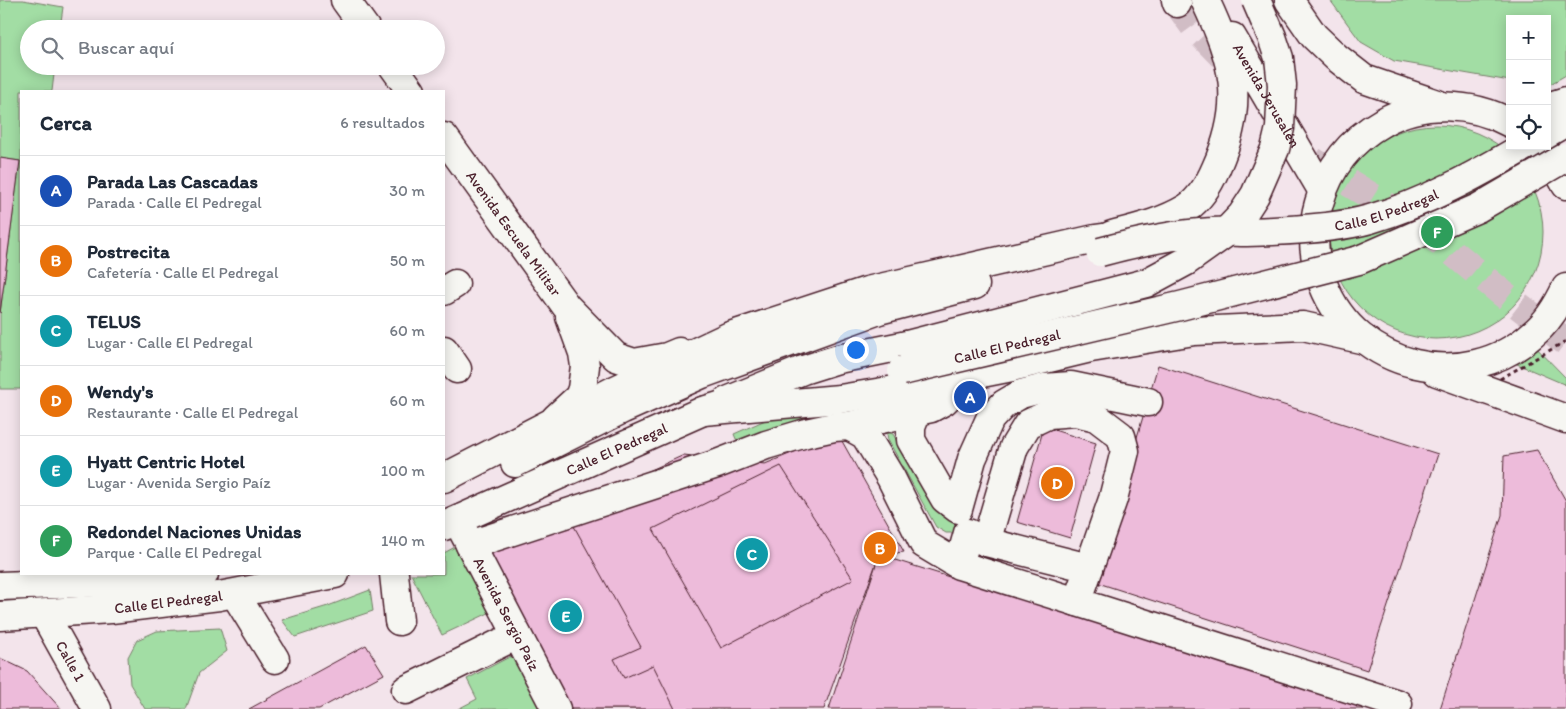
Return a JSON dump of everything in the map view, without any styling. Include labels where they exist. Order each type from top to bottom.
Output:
[{"type":"main road","points":[[345,0],[359,20]]},
{"type":"main road","points":[[445,477],[730,336],[867,291],[1157,223],[1189,207],[1209,183],[1220,161],[1230,126],[1235,96],[1234,81],[1224,45],[1207,0]]},
{"type":"main road","name":"Avenida Jerusalén","points":[[1207,0],[1256,76],[1322,190]]},
{"type":"main road","points":[[905,358],[1146,283],[1185,262],[1223,235],[1242,215],[1255,195],[1275,150],[1280,128],[1282,85],[1279,58],[1256,0]]},
{"type":"main road","points":[[1289,0],[1314,36],[1336,57],[1364,79],[1443,106],[1506,114]]},
{"type":"main road","points":[[399,75],[410,90]]},
{"type":"main road","points":[[1551,106],[1566,101]]},
{"type":"main road","points":[[1443,106],[1410,111],[1389,119],[1370,130],[1353,144],[1332,170],[1322,190],[1314,224],[1316,260],[1327,294],[1339,314],[1365,340],[1386,354],[1566,419]]},
{"type":"main road","points":[[1470,109],[1506,121]]},
{"type":"main road","points":[[1551,131],[1566,122]]},
{"type":"main road","name":"Avenida Escuela Militar","points":[[445,138],[566,306],[616,357],[634,363],[667,357],[699,344],[730,336]]},
{"type":"main road","name":"Calle El Pedregal","points":[[445,496],[510,466],[623,409],[702,374],[879,310],[1141,241],[1213,232],[1247,232],[1324,227],[1370,219],[1417,202],[1470,177],[1518,150]]},
{"type":"main road","points":[[1543,150],[1552,160],[1566,185]]},
{"type":"main road","name":"Calle El Pedregal","points":[[451,523],[703,411],[803,370],[838,359],[905,358],[1180,306],[1359,260],[1478,208],[1507,193],[1566,157]]},
{"type":"main road","points":[[1095,239],[1181,226],[1281,220],[1314,224]]},
{"type":"main road","points":[[1409,362],[1433,367],[1457,367],[1481,362],[1503,354],[1524,341],[1542,325],[1566,288]]},
{"type":"main road","name":"Avenida Escuela Militar","points":[[548,425],[579,396],[582,389],[585,366],[584,353],[566,306]]},
{"type":"main road","points":[[703,411],[840,399],[965,377],[1092,348],[1194,331],[1302,326],[1365,340]]},
{"type":"main road","points":[[470,545],[806,433],[849,426],[931,408],[944,401],[965,377]]},
{"type":"main road","points":[[970,528],[972,459],[990,419],[1004,404],[1022,394],[1044,388],[1071,386],[1148,402]]},
{"type":"main road","points":[[917,411],[911,426],[911,440],[945,499],[970,528],[1089,568]]},
{"type":"main road","points":[[959,565],[970,528],[1028,424],[1049,414],[1075,412],[1096,417],[1121,436],[1125,451],[1113,499],[1077,602]]},
{"type":"main road","points":[[849,426],[865,435],[891,478],[924,544],[959,565],[1398,704]]},
{"type":"main road","name":"Avenida Sergio Paíz","points":[[451,523],[470,545],[556,709]]},
{"type":"main road","name":"Calle El Pedregal","points":[[0,586],[139,581],[195,575]]},
{"type":"main road","name":"Calle El Pedregal","points":[[0,616],[111,609],[235,594],[330,575]]},
{"type":"main road","points":[[394,575],[399,621]]},
{"type":"main road","points":[[235,594],[275,659]]},
{"type":"main road","name":"Calle 1","points":[[44,614],[97,709]]},
{"type":"main road","points":[[406,690],[517,635]]},
{"type":"path","points":[[1500,379],[1566,341]]},
{"type":"green space","points":[[0,0],[23,0],[63,7],[61,20],[20,20],[20,75],[54,75],[52,90],[20,90],[20,161],[0,158]]},
{"type":"green space","points":[[1330,0],[1566,0],[1566,75],[1551,84],[1551,15],[1506,15],[1506,80],[1394,61],[1361,42]]},
{"type":"green space","points":[[1436,125],[1457,127],[1477,133],[1495,143],[1518,164],[1535,191],[1541,211],[1543,232],[1541,253],[1535,273],[1525,291],[1504,314],[1477,331],[1457,337],[1436,339],[1415,337],[1395,331],[1377,321],[1354,300],[1337,273],[1331,253],[1329,232],[1331,211],[1337,191],[1347,173],[1368,150],[1395,133],[1415,127]]},
{"type":"green space","points":[[20,161],[20,389],[0,389],[0,313]]},
{"type":"green space","points":[[1523,334],[1566,378],[1566,385],[1496,355]]},
{"type":"green space","points":[[779,414],[817,414],[821,420],[744,442],[736,439],[734,434]]},
{"type":"green space","points":[[887,434],[893,434],[914,473],[934,501],[961,521],[954,533],[946,533],[936,527],[888,440]]},
{"type":"green space","points":[[455,547],[493,611],[442,635],[412,575],[445,575],[445,552]]},
{"type":"green space","points":[[370,590],[373,611],[295,637],[282,620],[328,606]]},
{"type":"green space","points":[[220,628],[227,651],[199,673],[186,709],[145,709],[130,684],[128,657],[137,640],[157,631]]},
{"type":"green space","points":[[517,653],[546,709],[458,709],[477,699],[467,679]]},
{"type":"building","points":[[0,158],[20,161],[0,313]]},
{"type":"building","points":[[1158,365],[1438,454],[1367,670],[1095,582]]},
{"type":"building","points":[[1044,427],[1096,443],[1070,538],[1017,522]]},
{"type":"building","points":[[838,434],[904,552],[879,555],[824,709],[558,709],[471,552],[684,455],[765,464]]},
{"type":"building","points":[[1537,450],[1566,501],[1566,709],[1440,709],[1502,515],[1504,456]]},
{"type":"building","points":[[781,466],[853,579],[721,648],[653,529]]},
{"type":"building","points":[[565,510],[641,647],[614,659],[624,678],[653,665],[675,709],[559,709],[471,552]]},
{"type":"building","points":[[879,555],[1372,709],[829,709]]},
{"type":"building","points":[[366,645],[384,674],[319,709],[249,709]]},
{"type":"building","points":[[0,658],[27,671],[61,709],[0,709]]},
{"type":"tunnel","points":[[1177,3],[1195,28],[1233,67]]},
{"type":"tunnel","points":[[1313,161],[1422,227],[1502,293],[1566,342]]},
{"type":"place","name":"Redondel Naciones Unidas","points":[[1437,232]]},
{"type":"place","name":"Parada Las Cascadas","points":[[970,397]]},
{"type":"place","name":"Wendy's","points":[[1057,483]]},
{"type":"place","name":"Postrecita","points":[[880,548]]},
{"type":"place","name":"TELUS","points":[[752,554]]},
{"type":"place","name":"Hyatt Centric Hotel","points":[[566,616]]}]
